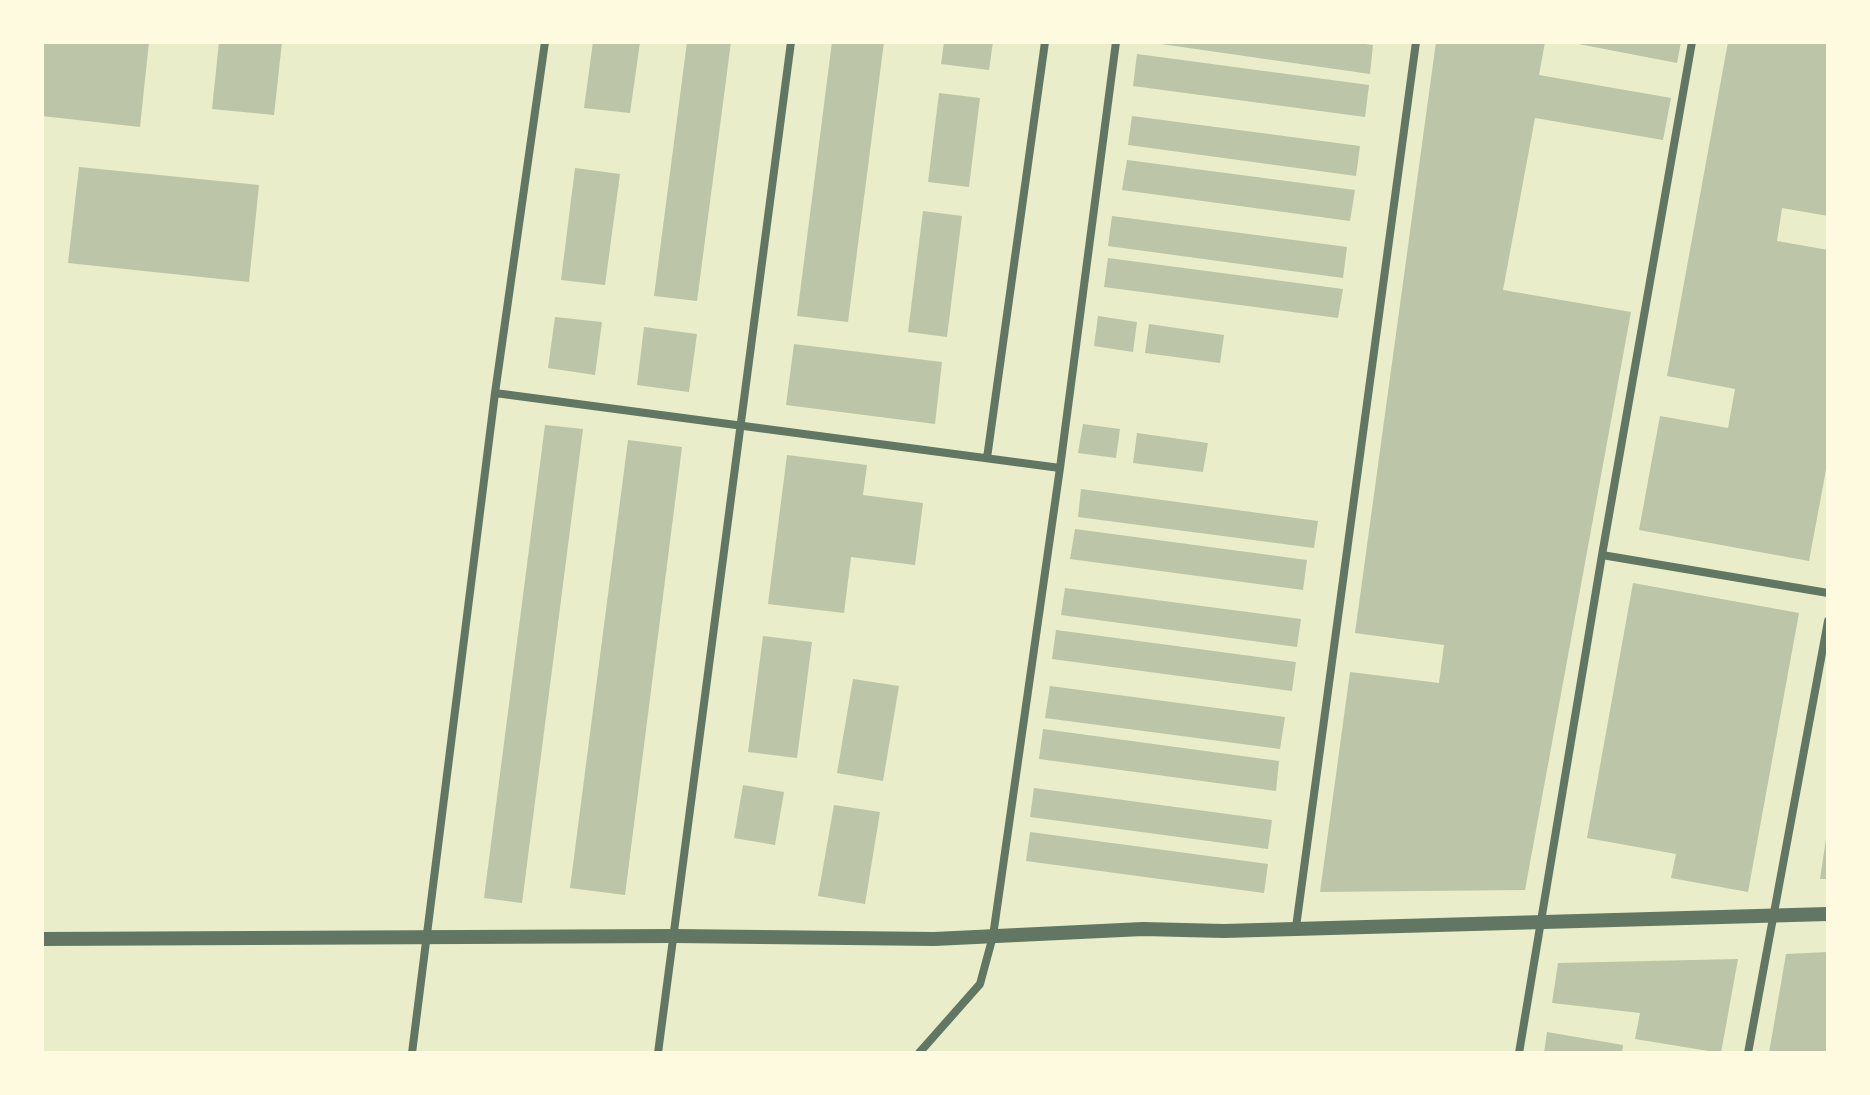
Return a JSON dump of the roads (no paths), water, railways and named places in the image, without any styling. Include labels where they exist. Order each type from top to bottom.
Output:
[{"type":"street","points":[[412,1053],[495,393],[545,42]]},
{"type":"street","points":[[658,1053],[791,42]]},
{"type":"street","points":[[987,458],[1045,42]]},
{"type":"street","points":[[919,1053],[980,984],[993,936],[1060,468],[1116,42]]},
{"type":"street","points":[[1296,927],[1416,42]]},
{"type":"street","points":[[1519,1053],[1692,42]]},
{"type":"street","points":[[495,393],[1060,468]]},
{"type":"street","points":[[1602,555],[1828,593]]},
{"type":"street","points":[[1748,1053],[1828,621]]},
{"type":"street","points":[[42,939],[675,936],[934,939],[1143,929],[1224,931],[1828,914]]}]
